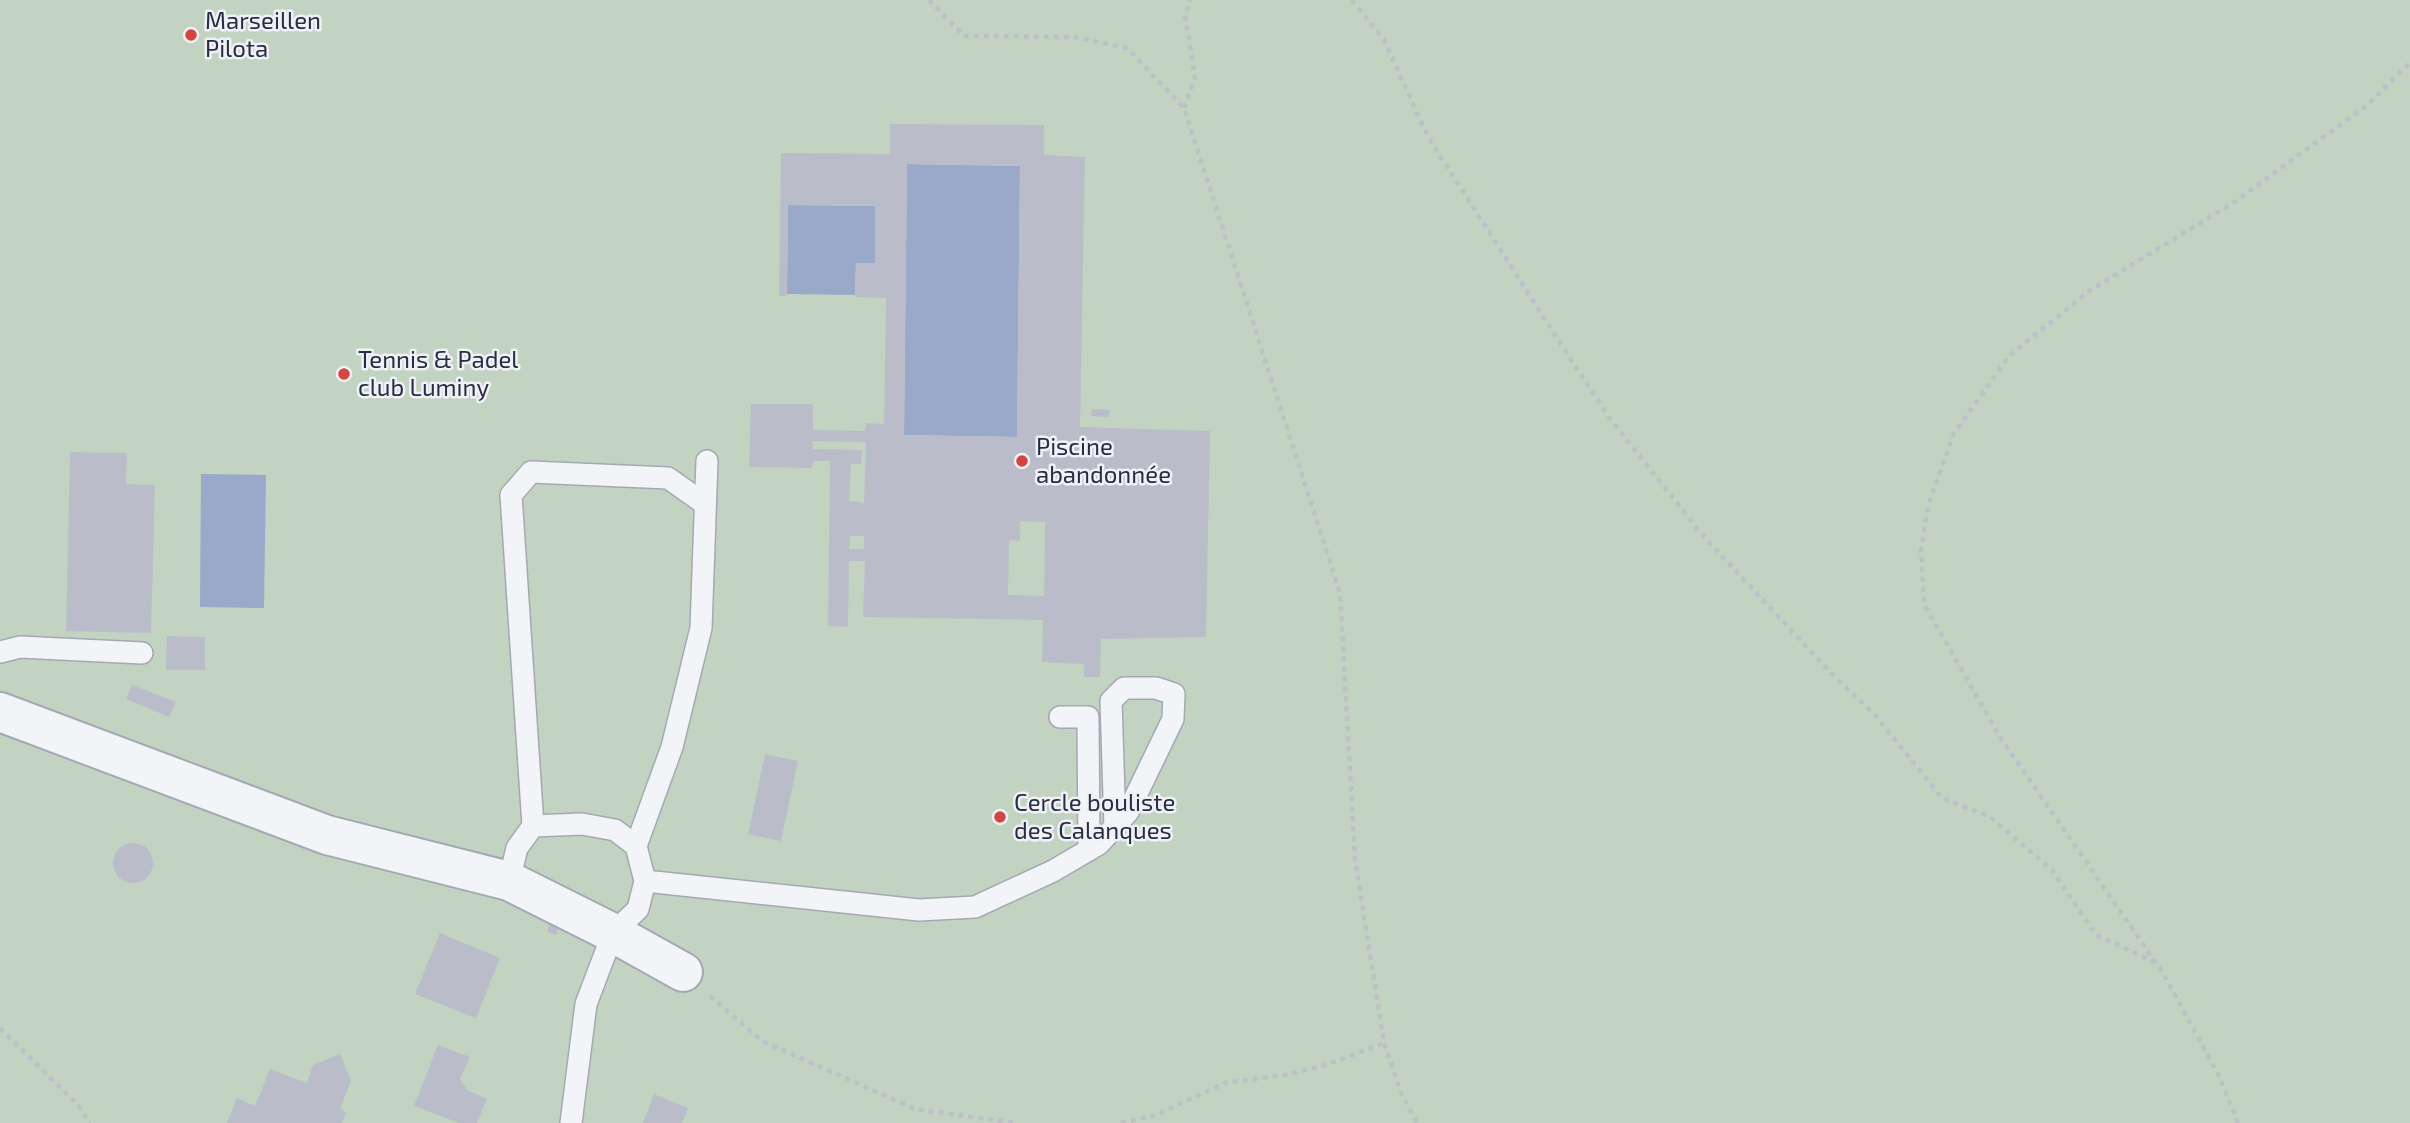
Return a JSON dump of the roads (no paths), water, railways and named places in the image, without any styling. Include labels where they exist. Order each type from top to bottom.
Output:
[{"type":"street","points":[[0,712],[327,835],[509,881],[613,933],[683,972]]},
{"type":"lane","points":[[571,1123],[586,1004],[613,933],[638,909],[645,881],[636,846],[672,747],[701,628],[707,461]]},
{"type":"lane","points":[[509,881],[517,848],[533,827],[511,495],[531,472],[668,478],[705,504]]},
{"type":"lane","points":[[0,652],[20,647],[142,653]]},
{"type":"lane","points":[[645,881],[919,910],[975,907],[1053,871],[1099,844],[1115,827],[1128,812],[1173,719],[1174,694],[1156,688],[1124,688],[1111,701],[1115,827]]},
{"type":"lane","points":[[1060,717],[1088,717],[1089,850]]},
{"type":"lane","points":[[533,827],[582,824],[615,830],[636,846]]},
{"type":"water","points":[[907,164],[1020,166],[1017,437],[904,435]]},
{"type":"water","points":[[788,205],[875,206],[875,263],[856,263],[855,295],[787,294]]},
{"type":"water","points":[[201,474],[266,475],[264,608],[200,607]]},
{"type":"place","name":"Marseillen Pilota","points":[[191,35]]},
{"type":"place","name":"Tennis & Padel club Luminy","points":[[344,374]]},
{"type":"place","name":"Piscine abandonnée","points":[[1022,461]]},
{"type":"place","name":"Cercle bouliste des Calanques","points":[[1000,817]]}]
